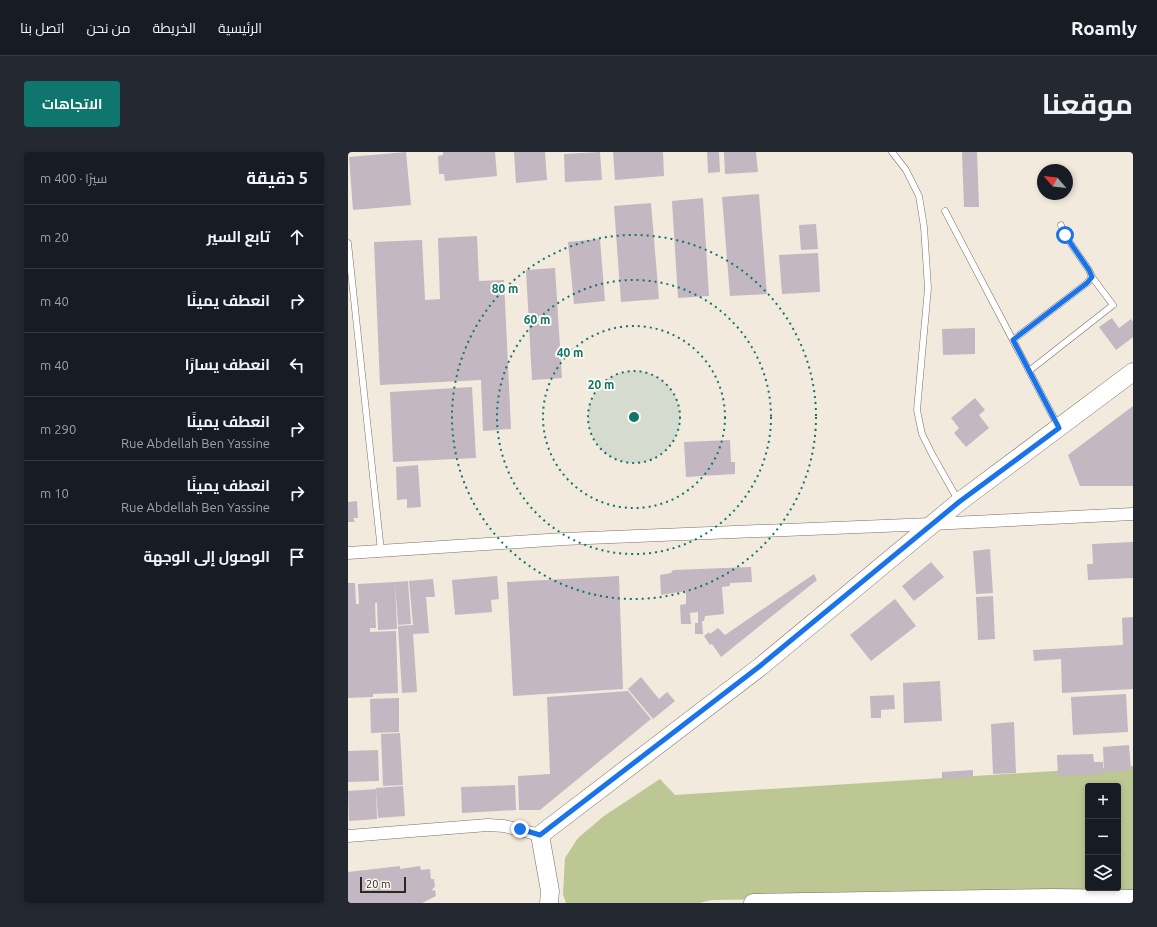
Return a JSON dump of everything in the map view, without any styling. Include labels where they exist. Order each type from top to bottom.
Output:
[{"type":"street","points":[[540,835],[760,666],[959,502],[1133,372]]},
{"type":"street","points":[[348,553],[564,539],[1133,514]]},
{"type":"street","points":[[348,836],[488,825],[504,826],[540,835]]},
{"type":"street","points":[[540,835],[550,892],[549,903]]},
{"type":"street","points":[[752,903],[1052,898],[1132,901]]},
{"type":"lane","points":[[892,152],[906,170],[920,196],[924,227],[928,288],[917,410],[922,434],[959,502]]},
{"type":"lane","points":[[946,211],[1059,428]]},
{"type":"lane","points":[[1029,371],[1113,305],[1092,277],[1089,270],[1062,231],[1061,225]]},
{"type":"lane","points":[[348,243],[381,551]]},
{"type":"lane","points":[[1013,340],[1087,283],[1092,277]]},
{"type":"green space","points":[[1133,766],[1133,893],[712,900],[699,903],[566,903],[563,894],[565,858],[578,838],[604,816],[660,779],[675,795]]},
{"type":"building","points":[[406,152],[411,205],[353,210],[349,157]]},
{"type":"building","points":[[443,152],[495,152],[497,176],[445,181],[444,174],[439,174],[438,156],[443,155]]},
{"type":"building","points":[[514,152],[545,152],[547,180],[516,183]]},
{"type":"building","points":[[600,152],[602,180],[565,182],[564,154]]},
{"type":"building","points":[[613,152],[663,152],[664,176],[615,180]]},
{"type":"building","points":[[707,152],[719,152],[720,172],[708,173]]},
{"type":"building","points":[[724,152],[756,152],[758,172],[725,174]]},
{"type":"building","points":[[962,152],[977,152],[979,207],[964,207]]},
{"type":"building","points":[[759,194],[767,294],[730,296],[722,197]]},
{"type":"building","points":[[703,198],[709,296],[678,298],[672,201]]},
{"type":"building","points":[[651,203],[659,299],[621,302],[614,206]]},
{"type":"building","points":[[816,224],[818,249],[801,250],[799,225]]},
{"type":"building","points":[[477,236],[479,281],[504,280],[511,429],[483,431],[481,380],[380,385],[374,242],[422,240],[425,300],[440,299],[438,238]]},
{"type":"building","points":[[600,239],[605,301],[574,304],[568,242]]},
{"type":"building","points":[[818,253],[820,292],[782,294],[779,255]]},
{"type":"building","points":[[555,268],[562,378],[532,380],[526,270]]},
{"type":"building","points":[[1112,318],[1119,328],[1131,319],[1133,322],[1133,337],[1116,350],[1099,327]]},
{"type":"building","points":[[975,328],[975,354],[943,355],[942,329]]},
{"type":"building","points":[[472,387],[476,458],[393,462],[390,392]]},
{"type":"building","points":[[975,398],[985,410],[979,415],[989,428],[966,447],[954,433],[959,428],[951,418]]},
{"type":"building","points":[[1133,406],[1133,486],[1080,486],[1068,455]]},
{"type":"building","points":[[730,440],[731,462],[735,462],[735,474],[686,477],[684,442]]},
{"type":"building","points":[[418,465],[421,507],[407,508],[407,499],[397,500],[396,467]]},
{"type":"building","points":[[357,501],[358,518],[353,518],[355,522],[348,522],[348,502]]},
{"type":"building","points":[[1133,542],[1133,578],[1088,580],[1087,564],[1093,564],[1092,544]]},
{"type":"building","points":[[990,549],[993,593],[976,594],[973,551]]},
{"type":"building","points":[[931,562],[944,577],[914,601],[902,586]]},
{"type":"building","points":[[751,567],[752,582],[730,583],[730,586],[722,587],[724,614],[705,616],[704,621],[702,621],[703,634],[695,634],[695,623],[698,623],[698,612],[690,613],[691,624],[681,624],[680,605],[686,604],[686,591],[661,595],[660,575],[671,573],[673,570]]},
{"type":"building","points":[[814,574],[817,580],[721,657],[704,636],[709,632],[710,634],[718,628],[725,635]]},
{"type":"building","points":[[497,576],[499,599],[491,600],[492,612],[455,615],[452,580]]},
{"type":"building","points":[[619,576],[623,689],[513,696],[507,582]]},
{"type":"building","points":[[433,579],[435,597],[426,597],[429,633],[413,634],[417,692],[402,693],[398,626],[413,625],[409,581]]},
{"type":"building","points":[[408,581],[411,624],[398,625],[395,582]]},
{"type":"building","points":[[395,582],[397,629],[378,630],[377,603],[375,603],[376,628],[370,628],[370,632],[396,631],[398,693],[373,694],[373,697],[348,698],[348,583],[355,583],[356,604],[359,604],[358,584]]},
{"type":"building","points":[[993,596],[995,639],[978,640],[976,597]]},
{"type":"building","points":[[895,599],[916,626],[871,661],[850,635]]},
{"type":"building","points":[[1133,617],[1133,689],[1062,693],[1061,659],[1034,661],[1033,650],[1123,645],[1122,618]]},
{"type":"building","points":[[641,677],[659,699],[667,692],[675,701],[653,719],[628,689]]},
{"type":"building","points":[[940,681],[942,721],[904,723],[903,683]]},
{"type":"building","points":[[628,691],[651,719],[540,810],[519,810],[518,776],[550,774],[547,697]]},
{"type":"building","points":[[1126,694],[1128,732],[1073,735],[1071,697]]},
{"type":"building","points":[[894,695],[895,709],[881,710],[881,718],[871,718],[870,696]]},
{"type":"building","points":[[399,698],[399,732],[371,733],[370,699]]},
{"type":"building","points":[[1014,722],[1016,773],[993,774],[991,724]]},
{"type":"building","points":[[400,733],[403,785],[383,786],[381,734]]},
{"type":"building","points":[[1129,745],[1131,770],[1104,772],[1103,747]]},
{"type":"building","points":[[378,750],[379,781],[348,782],[348,751]]},
{"type":"building","points":[[1093,754],[1094,762],[1103,762],[1103,774],[1058,776],[1057,755]]},
{"type":"building","points":[[973,770],[973,777],[942,779],[942,772]]},
{"type":"building","points":[[515,785],[516,810],[462,813],[461,787]]},
{"type":"building","points":[[403,786],[405,816],[378,818],[376,788]]},
{"type":"building","points":[[376,789],[377,819],[349,821],[348,791]]},
{"type":"building","points":[[400,866],[400,869],[420,866],[421,870],[430,869],[431,879],[434,879],[435,887],[431,891],[435,890],[436,896],[422,903],[348,903],[348,872]]},
{"type":"route","points":[[520,829],[540,835],[760,666],[959,502],[1059,428],[1013,340],[1087,283],[1092,277],[1089,270],[1065,235]]}]
